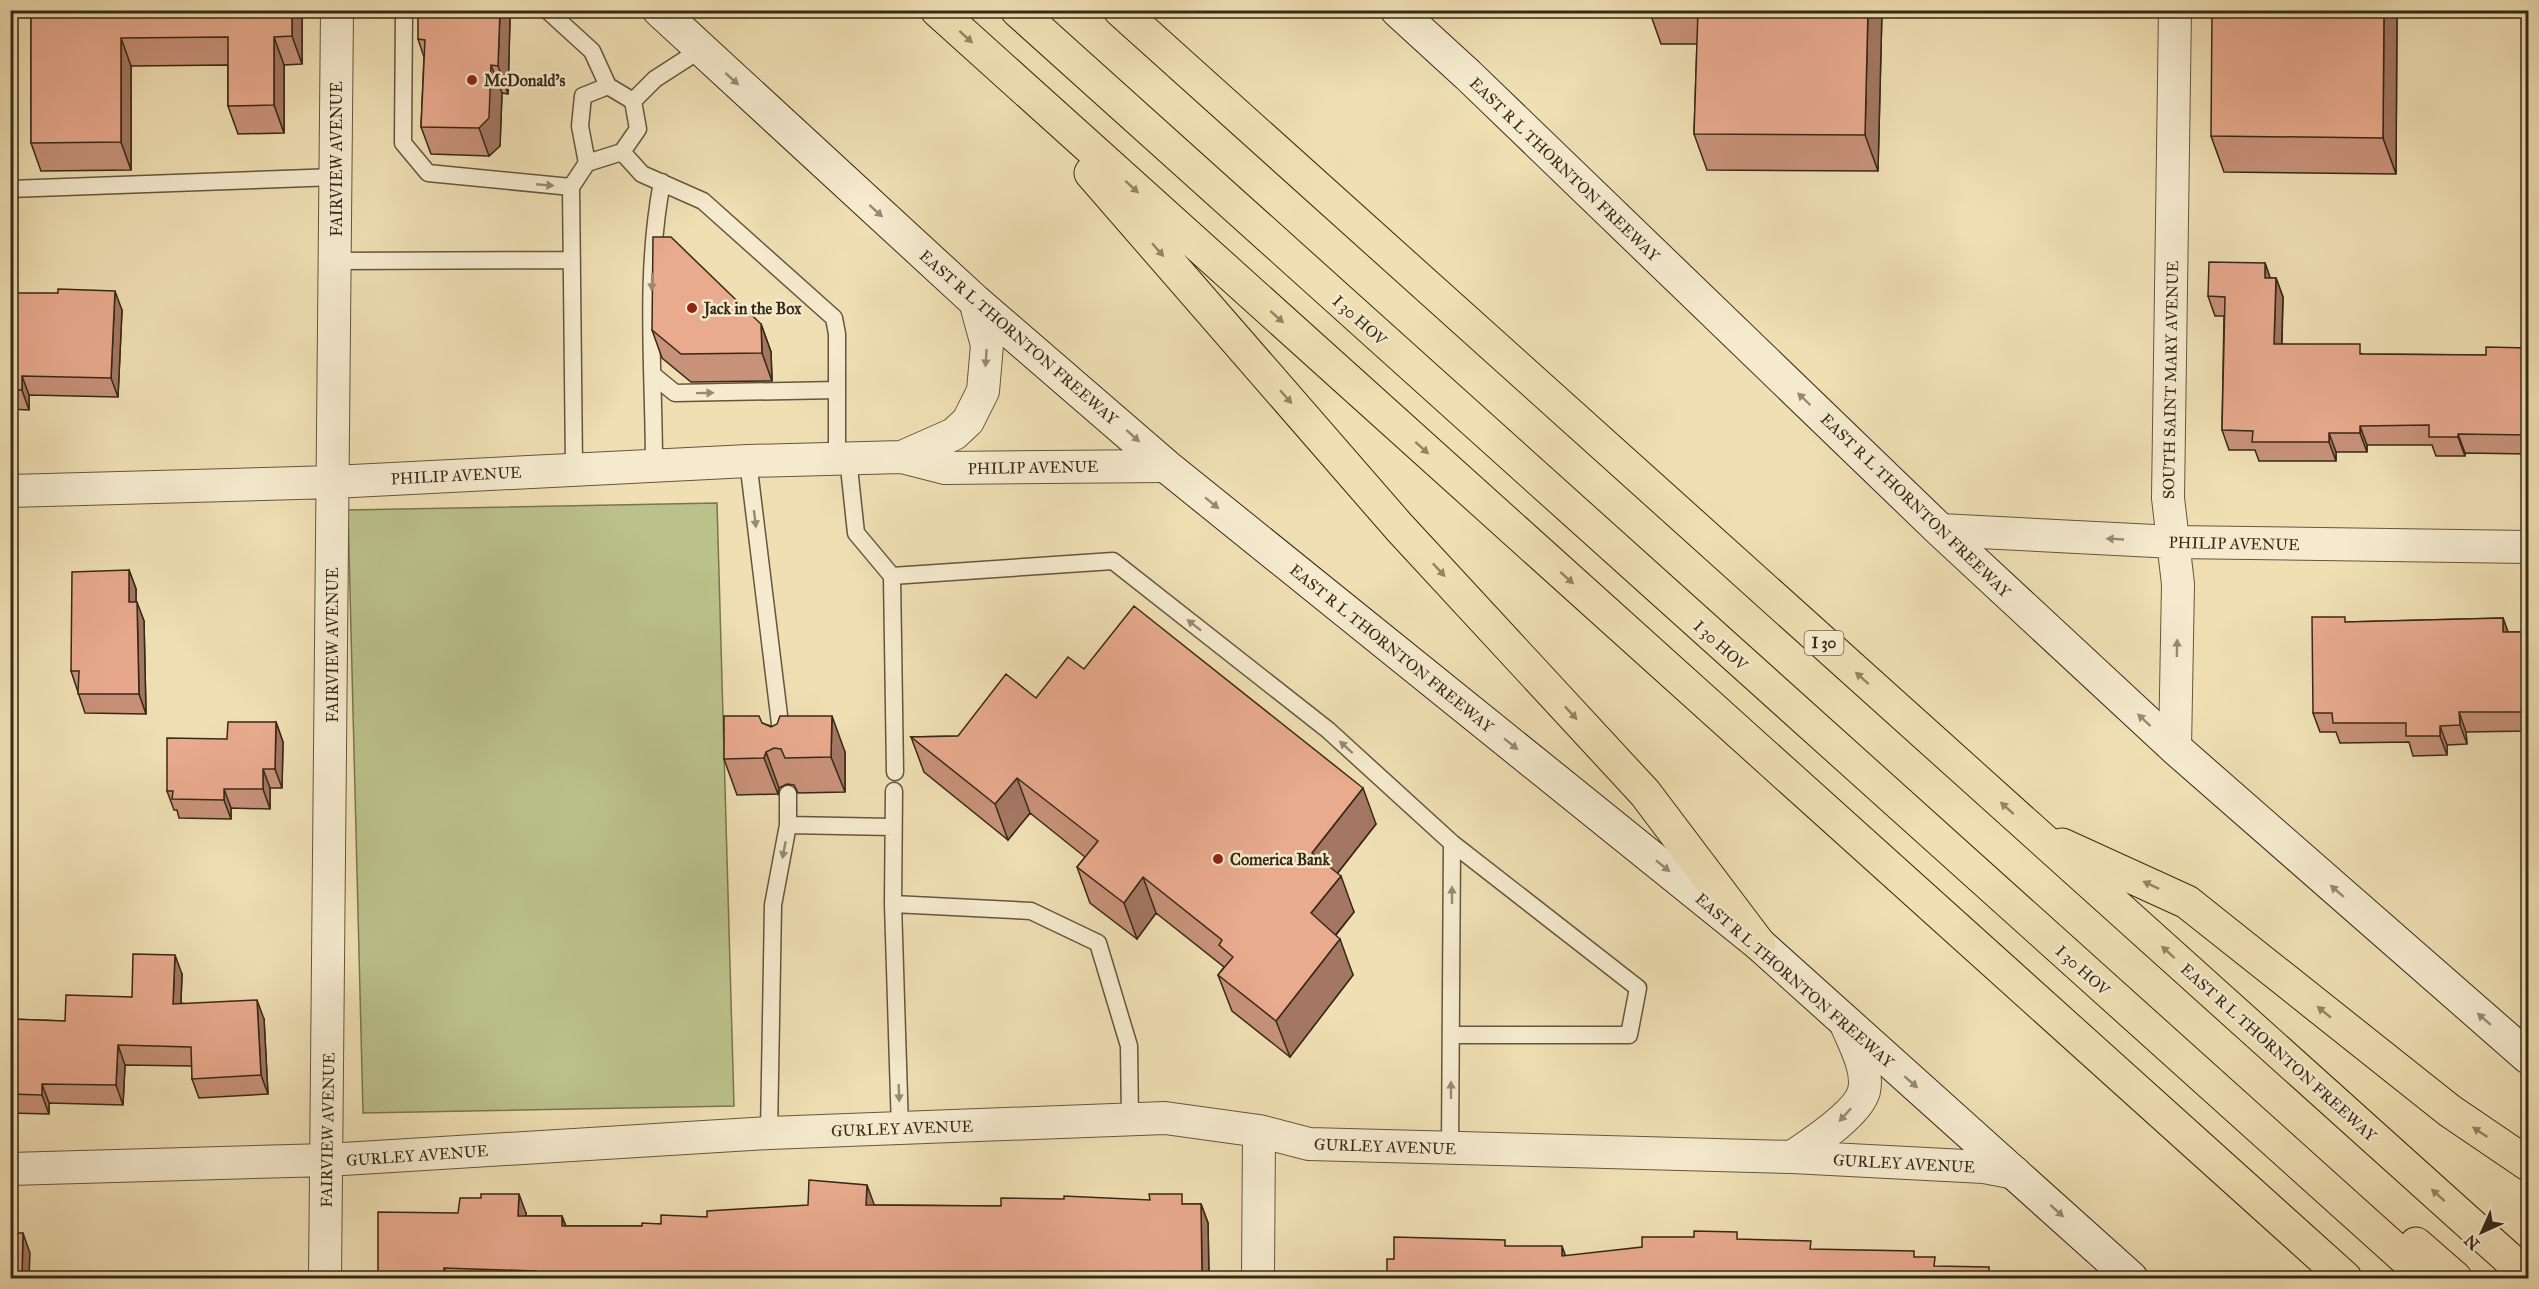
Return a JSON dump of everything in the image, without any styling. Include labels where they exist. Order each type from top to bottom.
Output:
[{"type":"highway","points":[[937,10],[2344,1278]]},
{"type":"highway","name":"I 30 HOV","points":[[1017,10],[2427,1278]]},
{"type":"highway","name":"I 30 HOV","points":[[1046,10],[2455,1278]]},
{"type":"highway","name":"EAST R L THORNTON FREEWAY","points":[[1120,10],[2529,1276]]},
{"type":"highway","points":[[995,63],[1399,527],[1645,793],[1759,944]]},
{"type":"highway","points":[[2033,831],[2187,902],[2450,1111],[2529,1164]]},
{"type":"main road","name":"EAST R L THORNTON FREEWAY","points":[[658,10],[975,301],[1166,466],[1759,944],[2131,1278]]},
{"type":"main road","name":"EAST R L THORNTON FREEWAY","points":[[1397,10],[1416,22],[1940,530],[2175,748],[2529,1057]]},
{"type":"street","name":"FAIRVIEW AVENUE","points":[[325,1278],[337,10]]},
{"type":"street","name":"SOUTH SAINT MARY AVENUE","points":[[2175,10],[2168,498],[2178,584],[2175,748]]},
{"type":"street","name":"PHILIP AVENUE","points":[[902,457],[954,434],[968,421],[983,391],[987,345],[975,301]]},
{"type":"street","name":"PHILIP AVENUE","points":[[10,491],[333,482],[748,460],[902,457],[945,468],[1166,466]]},
{"type":"street","name":"PHILIP AVENUE","points":[[1940,530],[2174,542],[2529,547]]},
{"type":"street","name":"GURLEY AVENUE","points":[[1792,1157],[1845,1117],[1864,1092],[1862,1060],[1846,1024]]},
{"type":"street","name":"GURLEY AVENUE","points":[[10,1169],[327,1160],[769,1133],[1165,1118],[1259,1131],[1309,1144],[1792,1157],[1984,1167],[2015,1173]]},
{"type":"street","points":[[1258,1278],[1259,1131]]},
{"type":"lane","points":[[404,10],[403,143],[428,173],[570,187]]},
{"type":"lane","points":[[548,10],[592,51],[608,86],[633,101],[638,129],[622,152],[586,164],[570,187],[574,468]]},
{"type":"lane","points":[[633,101],[655,79],[700,50]]},
{"type":"lane","points":[[586,164],[580,126],[583,96],[608,86]]},
{"type":"lane","points":[[622,152],[642,174],[703,201],[834,318],[843,458],[856,533],[892,576],[895,772]]},
{"type":"lane","points":[[10,189],[336,177]]},
{"type":"lane","points":[[654,466],[651,331],[654,228],[662,183]]},
{"type":"lane","points":[[335,261],[572,261]]},
{"type":"lane","points":[[653,375],[675,393],[837,390]]},
{"type":"lane","points":[[748,460],[783,752]]},
{"type":"lane","points":[[892,576],[1113,561],[1328,730],[1452,843],[1638,988],[1629,1035],[1451,1035]]},
{"type":"lane","points":[[894,792],[893,904],[900,1129]]},
{"type":"lane","points":[[769,1133],[773,905],[788,825],[788,794]]},
{"type":"lane","points":[[788,825],[892,827]]},
{"type":"lane","points":[[1450,1149],[1452,843]]},
{"type":"lane","points":[[893,904],[1031,911],[1098,942],[1129,1046],[1130,1120]]},
{"type":"green space","points":[[717,503],[734,1106],[363,1113],[348,510]]},
{"type":"building","points":[[31,10],[292,10],[292,36],[274,37],[274,105],[228,106],[228,37],[121,38],[121,142],[31,143]]},
{"type":"building","name":"McDonald's","points":[[418,10],[500,10],[498,66],[491,65],[489,118],[479,128],[421,127],[425,40],[418,39]]},
{"type":"building","points":[[1698,10],[1868,10],[1865,135],[1694,134]]},
{"type":"building","points":[[2212,10],[2384,10],[2383,138],[2211,136]]},
{"type":"building","name":"Jack in the Box","points":[[653,237],[671,237],[761,324],[762,353],[681,354],[652,330]]},
{"type":"building","points":[[2209,262],[2265,263],[2265,278],[2276,278],[2274,344],[2360,344],[2360,354],[2486,355],[2486,347],[2529,348],[2529,435],[2458,434],[2458,437],[2429,437],[2429,425],[2360,426],[2360,433],[2329,433],[2329,442],[2252,442],[2253,431],[2222,430],[2225,297],[2208,296]]},
{"type":"building","points":[[58,289],[115,291],[111,378],[22,376],[22,390],[10,390],[10,293],[58,293]]},
{"type":"building","points":[[129,570],[129,602],[137,602],[139,694],[78,694],[79,671],[71,671],[72,572]]},
{"type":"building","name":"Comerica Bank","points":[[1134,606],[1363,788],[1312,853],[1341,876],[1311,913],[1340,939],[1276,1021],[1218,975],[1233,957],[1219,945],[1222,940],[1143,877],[1124,903],[1077,867],[1098,841],[1017,778],[995,804],[911,737],[958,736],[1006,674],[1036,698],[1068,657],[1084,669]]},
{"type":"building","points":[[2312,617],[2345,617],[2345,622],[2503,618],[2503,632],[2529,632],[2529,712],[2459,712],[2460,725],[2440,726],[2440,736],[2406,736],[2406,723],[2333,723],[2332,713],[2313,713]]},
{"type":"building","points":[[724,716],[759,716],[762,723],[771,727],[777,724],[780,716],[832,716],[831,757],[785,758],[781,749],[774,748],[766,752],[764,758],[724,759]]},
{"type":"building","points":[[228,722],[276,722],[275,769],[263,769],[263,789],[224,789],[224,800],[172,799],[173,791],[167,791],[167,738],[227,739]]},
{"type":"building","points":[[133,954],[175,955],[173,1004],[257,1000],[261,1075],[192,1079],[191,1047],[118,1045],[116,1085],[42,1084],[42,1095],[10,1094],[10,1019],[65,1021],[66,995],[132,997]]},
{"type":"building","points":[[809,1180],[867,1185],[866,1205],[1001,1206],[1001,1198],[1064,1199],[1064,1196],[1150,1200],[1149,1194],[1182,1194],[1182,1204],[1201,1204],[1202,1272],[1117,1272],[1117,1274],[1035,1272],[1035,1278],[877,1278],[877,1276],[536,1278],[536,1271],[444,1268],[444,1276],[432,1276],[431,1278],[378,1278],[378,1212],[458,1213],[460,1198],[481,1198],[481,1194],[519,1194],[518,1216],[562,1216],[562,1226],[642,1226],[642,1223],[661,1224],[661,1215],[707,1217],[707,1211],[808,1205]]},
{"type":"building","points":[[1694,1231],[1737,1232],[1737,1239],[1811,1241],[1810,1249],[1914,1251],[1914,1257],[1935,1257],[1934,1266],[1989,1267],[1989,1275],[2016,1276],[2016,1278],[1360,1278],[1361,1272],[1387,1272],[1387,1259],[1394,1259],[1394,1237],[1505,1240],[1505,1246],[1562,1246],[1562,1256],[1642,1247],[1642,1237],[1694,1237]]},
{"type":"building","points":[[10,1233],[23,1233],[22,1278],[10,1278]]},
{"type":"place","name":"McDonald's","points":[[472,80]]},
{"type":"place","name":"Jack in the Box","points":[[692,308]]},
{"type":"place","name":"Comerica Bank","points":[[1218,859]]}]
